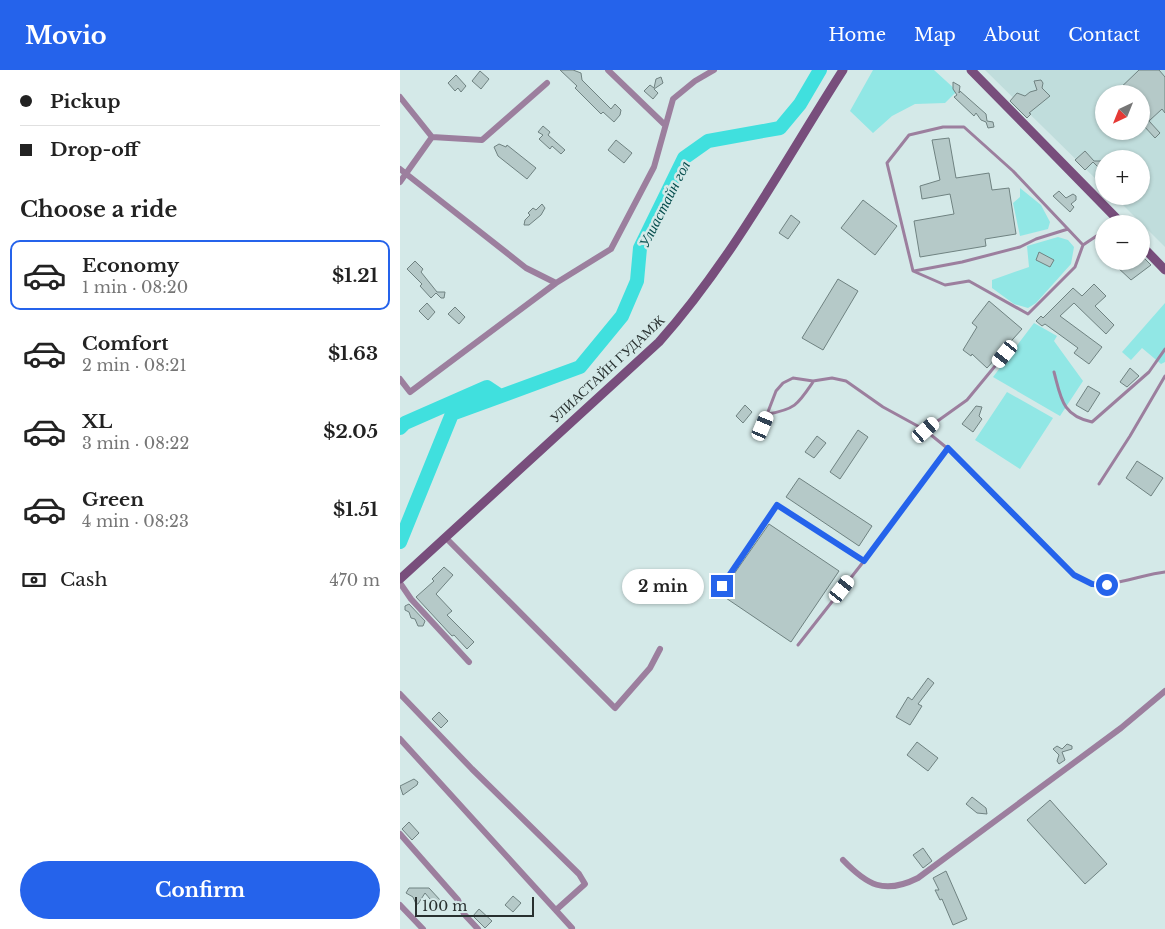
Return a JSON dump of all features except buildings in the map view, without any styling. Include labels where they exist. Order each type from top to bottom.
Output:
[{"type":"main road","name":"УЛИАСТАЙН ГУДАМЖ","points":[[400,579],[659,342],[679,319],[737,242],[843,70]]},
{"type":"main road","points":[[971,70],[1110,215]]},
{"type":"main road","points":[[1150,254],[1165,270]]},
{"type":"street","points":[[608,70],[664,125]]},
{"type":"street","points":[[400,378],[410,392],[556,283],[611,249],[654,167],[664,125],[673,99],[695,81],[714,70]]},
{"type":"street","points":[[400,97],[432,137],[482,140],[547,83]]},
{"type":"street","points":[[400,182],[432,137]]},
{"type":"street","points":[[400,169],[526,268],[556,283]]},
{"type":"street","points":[[444,537],[615,708],[650,668],[660,650]]},
{"type":"street","points":[[400,583],[411,599],[469,662]]},
{"type":"street","points":[[843,860],[859,876],[876,885],[890,888],[918,878],[1121,728],[1165,690]]},
{"type":"street","points":[[400,694],[472,769],[580,874],[585,884],[556,910]]},
{"type":"street","points":[[400,739],[572,928]]},
{"type":"street","points":[[400,834],[458,900],[464,914],[478,929]]},
{"type":"street","points":[[400,906],[423,929]]},
{"type":"lane","points":[[913,271],[887,163],[908,135],[943,127],[964,127],[1013,172],[1083,245]]},
{"type":"lane","points":[[913,271],[962,262],[1020,247],[1036,239],[1068,229]]},
{"type":"lane","points":[[913,271],[945,285],[969,280],[1028,314],[1075,267],[1083,245],[1095,237]]},
{"type":"lane","points":[[1054,372],[1061,400],[1077,419],[1092,422],[1149,372],[1165,349]]},
{"type":"lane","points":[[926,430],[943,415],[967,400],[1005,354]]},
{"type":"lane","points":[[1099,484],[1165,376]]},
{"type":"lane","points":[[758,438],[776,391],[789,379],[813,381],[832,378],[846,381],[883,407],[926,430],[948,448],[1074,575],[1092,584],[1107,585],[1145,574],[1165,572]]},
{"type":"lane","points":[[768,414],[791,409],[797,405],[813,381]]},
{"type":"lane","points":[[798,645],[864,561],[948,448]]},
{"type":"lane","points":[[722,586],[777,505],[864,561]]},
{"type":"shaded area","points":[[873,70],[934,70],[957,91],[945,103],[915,104],[892,116],[873,133],[850,111]]},
{"type":"shaded area","points":[[985,70],[1165,70],[1165,247],[1150,232],[1150,215],[1133,215],[1123,205],[1150,205],[1150,150],[1095,150],[1095,178]]},
{"type":"shaded area","points":[[1020,188],[1041,205],[1050,222],[1048,229],[1020,236],[1013,203],[1020,197]]},
{"type":"shaded area","points":[[1058,237],[1068,240],[1074,247],[1071,264],[1036,303],[1028,308],[1014,304],[992,288],[992,280],[1029,267],[1027,246]]},
{"type":"shaded area","points":[[1165,303],[1165,362],[1161,364],[1142,348],[1131,360],[1122,352]]},
{"type":"shaded area","points":[[1034,323],[1057,336],[1054,341],[1083,381],[1060,416],[993,377]]},
{"type":"shaded area","points":[[1007,392],[1053,418],[1020,469],[975,440]]},
{"type":"waterway","name":"Улиастайн гол","points":[[400,542],[452,414],[580,367],[622,316],[637,281],[640,248],[684,158],[708,141],[780,128],[800,104],[820,70]]},
{"type":"waterway","points":[[400,428],[405,423],[487,387],[499,395]]},
{"type":"route","points":[[722,586],[777,505],[864,561],[948,448],[1074,575],[1092,584],[1107,585]]}]
